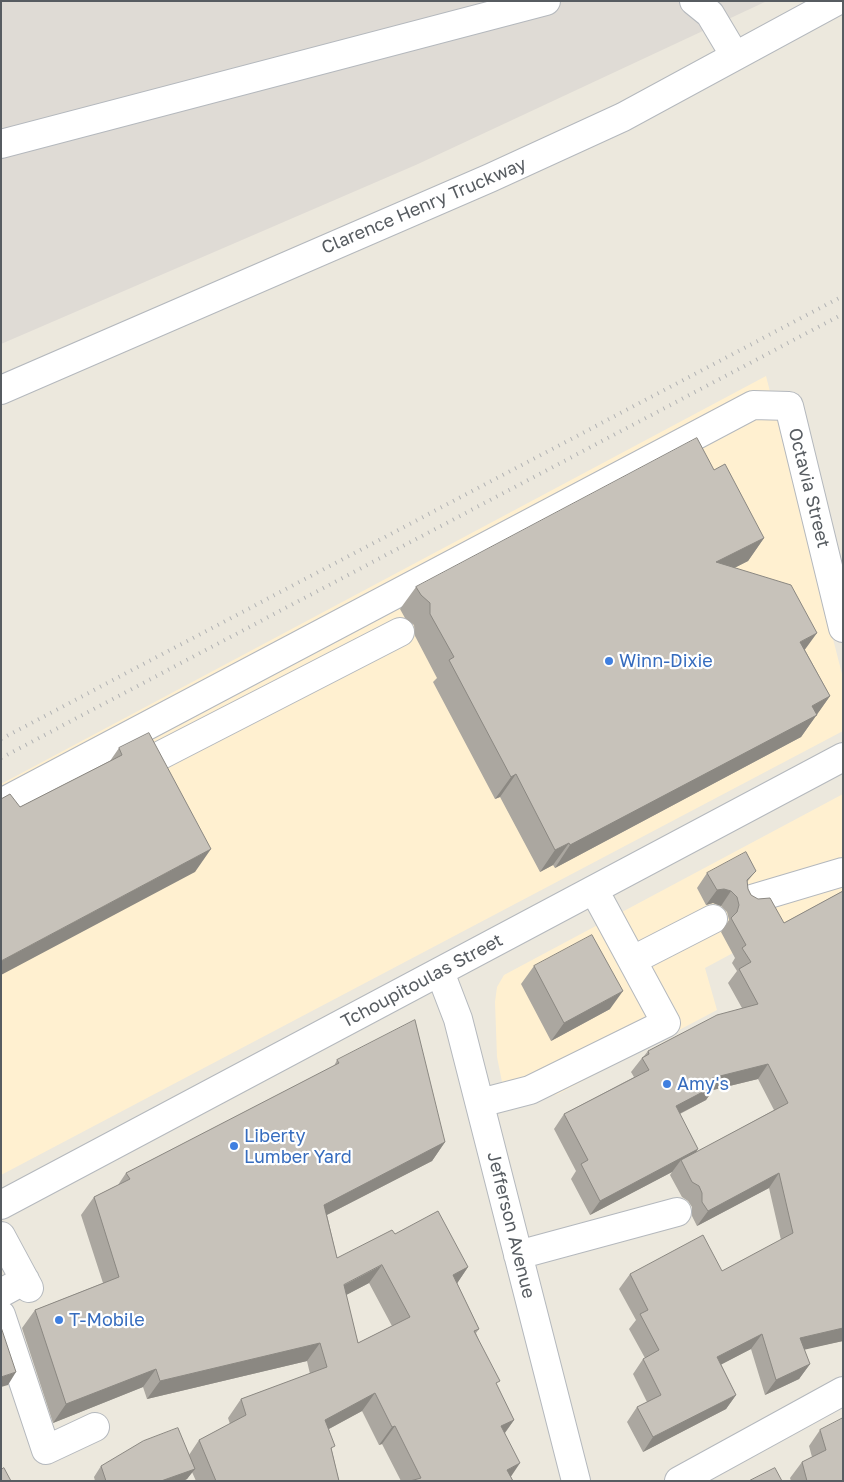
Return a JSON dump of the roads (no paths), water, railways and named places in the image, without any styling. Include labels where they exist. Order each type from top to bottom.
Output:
[{"type":"street","points":[[1,144],[546,1]]},
{"type":"street","points":[[694,1],[710,14],[736,56]]},
{"type":"street","name":"Clarence Henry Truckway","points":[[1,390],[490,178],[623,117],[837,1]]},
{"type":"street","name":"Octavia Street","points":[[1,803],[753,404],[789,406],[843,628]]},
{"type":"street","points":[[161,755],[400,632]]},
{"type":"street","name":"Tchoupitoulas Street","points":[[1,1205],[843,757]]},
{"type":"street","points":[[752,899],[843,872]]},
{"type":"street","points":[[480,1103],[530,1090],[666,1023],[594,890]]},
{"type":"street","points":[[633,960],[713,919]]},
{"type":"street","name":"Jefferson Avenue","points":[[440,972],[458,1019],[576,1481]]},
{"type":"street","points":[[518,1255],[677,1212]]},
{"type":"street","points":[[1,1236],[27,1284],[1,1293]]},
{"type":"street","points":[[1,1315],[46,1450],[95,1427]]},
{"type":"street","points":[[679,1481],[843,1391]]},
{"type":"railway","points":[[1,739],[843,296]]},
{"type":"railway","points":[[1,758],[843,314]]},
{"type":"place","name":"Winn-Dixie","points":[[609,661]]},
{"type":"place","name":"Amy's","points":[[667,1084]]},
{"type":"place","name":"Liberty Lumber Yard","points":[[234,1146]]},
{"type":"place","name":"T-Mobile","points":[[59,1320]]}]
